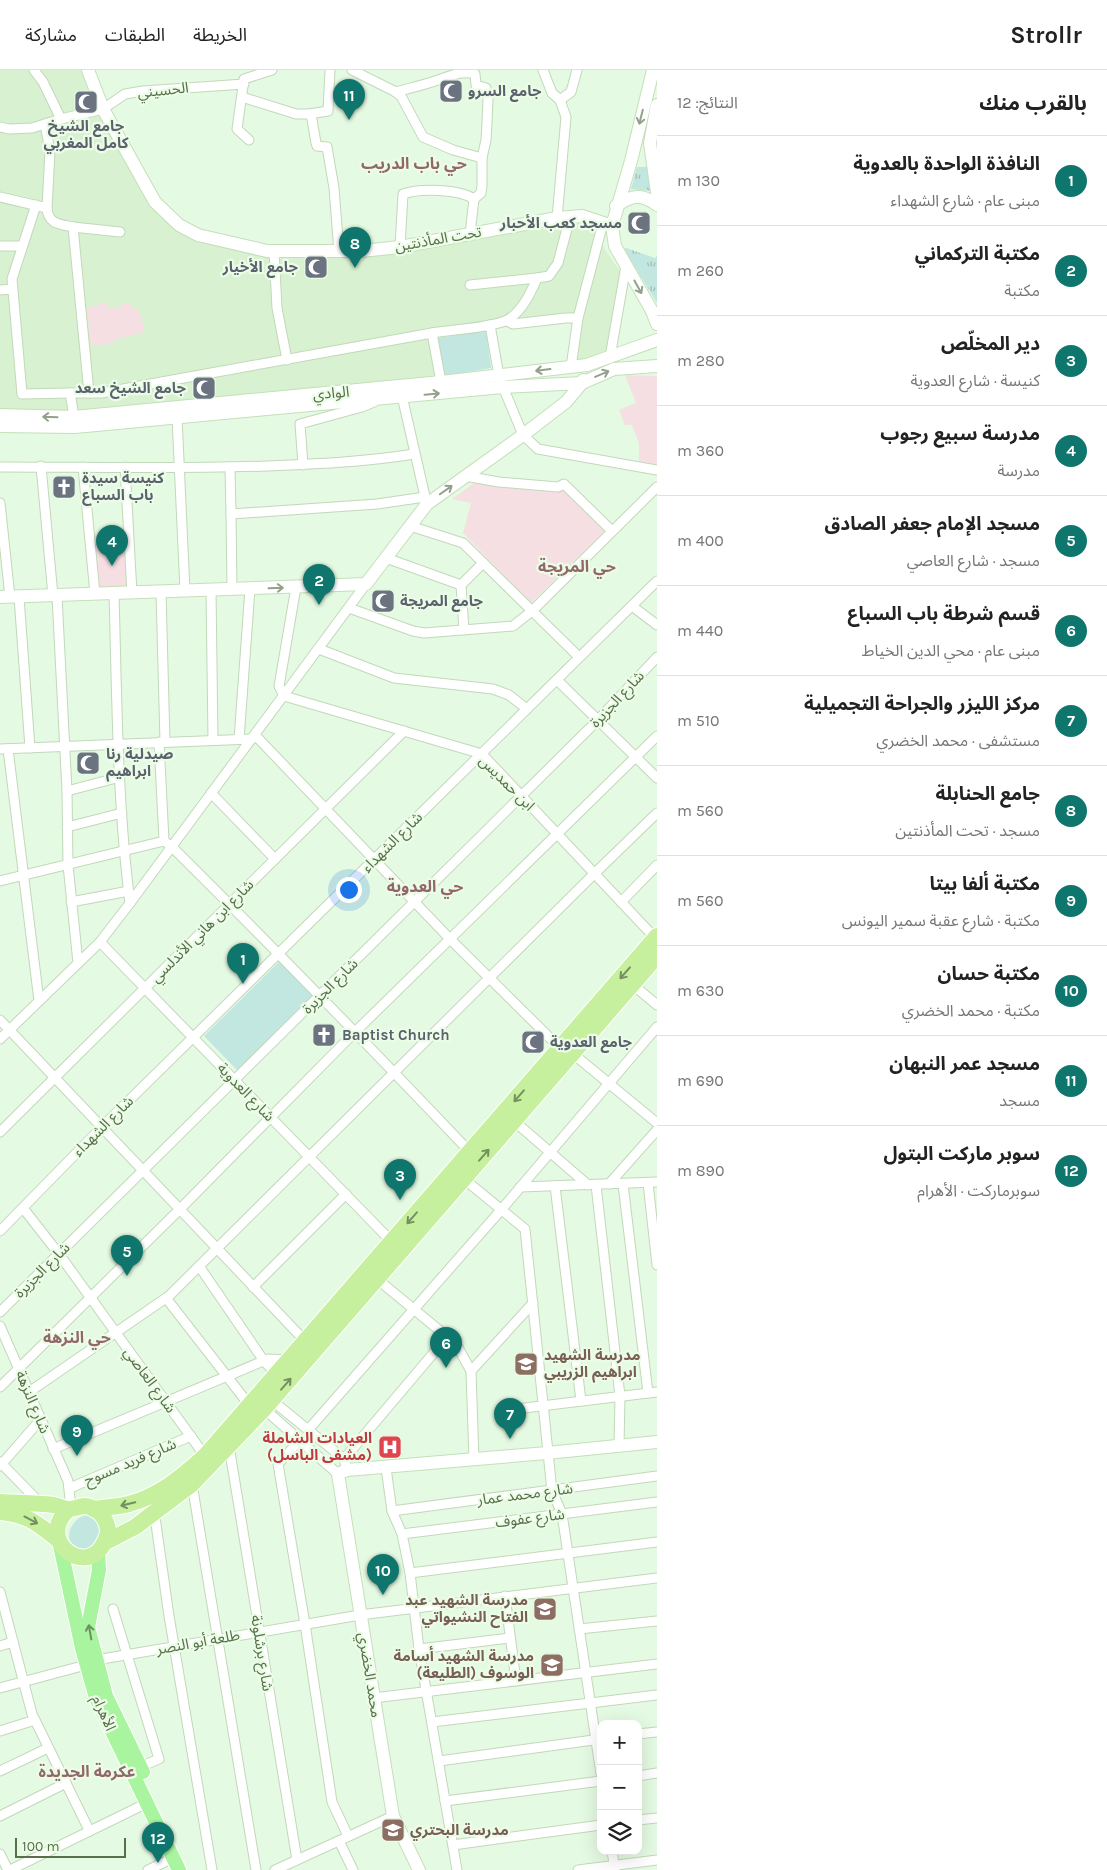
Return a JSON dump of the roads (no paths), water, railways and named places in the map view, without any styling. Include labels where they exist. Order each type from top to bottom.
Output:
[{"type":"highway","points":[[0,1512],[20,1514],[34,1520],[59,1542],[68,1553],[78,1557],[89,1556],[102,1546],[135,1527],[151,1505],[260,1402],[377,1279],[514,1121],[566,1050],[656,937]]},
{"type":"highway","points":[[94,1509],[128,1505],[151,1505],[192,1484],[229,1446],[260,1402],[276,1374],[470,1152],[657,956]]},
{"type":"highway","points":[[0,1502],[63,1506],[70,1509]]},
{"type":"highway","points":[[59,1542],[56,1530],[62,1515],[70,1509],[87,1506],[102,1515],[106,1523],[108,1532],[102,1546]]},
{"type":"main road","name":"تحت المأذنتين","points":[[88,70],[103,109],[155,202],[179,226],[198,235],[274,251],[339,252],[400,247],[563,217],[582,216],[607,225]]},
{"type":"main road","points":[[653,70],[631,161],[616,206],[607,225],[615,246],[652,311],[657,324]]},
{"type":"main road","points":[[656,113],[653,143],[657,192]]},
{"type":"main road","points":[[616,206],[626,199],[636,196],[649,199],[657,205]]},
{"type":"main road","name":"الوادي","points":[[0,426],[75,427],[402,396],[501,381],[587,365],[657,340]]},
{"type":"main road","points":[[582,384],[587,365]]},
{"type":"main road","points":[[10,597],[366,584],[410,526],[426,500],[465,476],[523,435],[566,402],[582,384],[614,369],[657,366]]},
{"type":"main road","name":"الوادي","points":[[0,415],[74,418],[441,382],[501,381],[582,384]]},
{"type":"main road","points":[[343,1468],[386,1468],[657,1442]]},
{"type":"main road","name":"محمد الخضري","points":[[343,1468],[360,1614],[393,1816],[419,1870]]},
{"type":"main road","name":"الأهرام","points":[[59,1542],[72,1601],[91,1663],[190,1870]]},
{"type":"main road","name":"الأهرام","points":[[102,1546],[88,1627],[96,1698],[176,1864]]},
{"type":"main road","points":[[72,1601],[74,1597],[82,1594],[88,1596],[92,1601]]},
{"type":"street","points":[[34,70],[43,82],[61,118]]},
{"type":"street","points":[[249,140],[237,129],[244,79],[272,70]]},
{"type":"street","points":[[242,97],[296,114],[328,111],[330,70]]},
{"type":"street","points":[[352,70],[401,96],[423,136],[453,150],[482,158]]},
{"type":"street","points":[[470,285],[549,276],[558,263],[565,242],[563,217],[566,117],[560,100],[552,93],[543,70]]},
{"type":"street","points":[[560,100],[572,92],[577,70]]},
{"type":"street","points":[[396,92],[440,80],[452,74],[471,72],[476,74],[476,85],[486,88],[488,99],[486,140],[482,158],[482,186],[480,193],[474,199],[470,234]]},
{"type":"street","name":"الحسيني","points":[[0,127],[9,129],[32,128],[61,118],[103,109],[125,94],[244,84]]},
{"type":"street","points":[[311,114],[317,146],[327,147],[332,170],[339,252]]},
{"type":"street","points":[[45,124],[50,151],[48,216],[53,223],[120,232]]},
{"type":"street","points":[[400,247],[403,194],[437,190],[469,196],[474,199]]},
{"type":"street","points":[[0,197],[47,208]]},
{"type":"street","points":[[36,206],[12,279],[22,394],[101,392],[432,333],[490,325],[506,321],[521,307],[531,293],[537,278]]},
{"type":"street","points":[[571,367],[578,318],[607,225]]},
{"type":"street","points":[[73,227],[89,393]]},
{"type":"street","points":[[0,246],[22,246]]},
{"type":"street","points":[[274,251],[277,308],[287,360]]},
{"type":"street","points":[[610,357],[626,265]]},
{"type":"street","points":[[0,290],[12,289]]},
{"type":"street","points":[[506,321],[513,324],[578,318]]},
{"type":"street","points":[[490,325],[501,381],[523,435],[538,449],[657,470]]},
{"type":"street","points":[[432,333],[441,382]]},
{"type":"street","points":[[70,393],[74,418]]},
{"type":"street","points":[[231,514],[426,500],[402,396]]},
{"type":"street","points":[[303,465],[300,424],[362,407],[386,398]]},
{"type":"street","points":[[177,417],[185,591]]},
{"type":"street","points":[[0,467],[178,468],[303,465],[381,460],[414,454]]},
{"type":"street","points":[[41,466],[55,596],[64,746],[68,865],[78,963]]},
{"type":"street","points":[[83,467],[95,594]]},
{"type":"street","points":[[125,467],[132,593]]},
{"type":"street","points":[[230,467],[232,589]]},
{"type":"street","points":[[465,476],[498,482],[558,487],[564,484],[612,531]]},
{"type":"street","points":[[349,608],[413,631],[424,633],[513,626],[532,611],[657,487]]},
{"type":"street","points":[[0,503],[30,748]]},
{"type":"street","points":[[410,526],[463,544],[580,657]]},
{"type":"street","points":[[386,558],[461,584]]},
{"type":"street","points":[[461,584],[483,563]]},
{"type":"street","name":"شارع الشهداء","points":[[0,1231],[102,1127],[657,581]]},
{"type":"street","points":[[0,1039],[100,942],[130,903],[168,844],[211,793],[366,584]]},
{"type":"street","points":[[461,584],[464,630]]},
{"type":"street","points":[[284,696],[280,686],[296,587]]},
{"type":"street","points":[[239,739],[250,588]]},
{"type":"street","points":[[211,590],[213,740]]},
{"type":"street","points":[[161,592],[162,742],[168,844],[320,995],[470,1152]]},
{"type":"street","points":[[114,594],[118,744],[124,850],[130,903]]},
{"type":"street","points":[[632,606],[657,625]]},
{"type":"street","points":[[319,649],[394,678],[493,690],[509,695],[527,709]]},
{"type":"street","name":"شارع الجزيرة","points":[[0,1312],[598,720],[657,656]]},
{"type":"street","points":[[557,680],[657,778]]},
{"type":"street","name":"ابن حمديس","points":[[284,696],[482,754],[620,902],[656,937]]},
{"type":"street","name":"شارع ابن هاني الأندلسي","points":[[0,1132],[404,731]]},
{"type":"street","points":[[0,1387],[355,1032],[657,736]]},
{"type":"street","points":[[39,1001],[24,876],[4,749],[253,737]]},
{"type":"street","points":[[253,737],[490,978],[566,1050],[610,1083],[657,1123]]},
{"type":"street","points":[[66,791],[120,777]]},
{"type":"street","points":[[211,793],[275,859]]},
{"type":"street","points":[[67,827],[122,813]]},
{"type":"street","points":[[29,1392],[166,1298],[657,813]]},
{"type":"street","points":[[0,881],[124,850],[168,844]]},
{"type":"street","points":[[620,902],[657,865]]},
{"type":"street","points":[[72,902],[129,891]]},
{"type":"street","name":"شارع العدوية","points":[[100,942],[392,1242]]},
{"type":"street","points":[[632,984],[657,1005]]},
{"type":"street","points":[[0,1020],[305,1341]]},
{"type":"street","points":[[308,1430],[501,1210],[657,1027]]},
{"type":"street","points":[[514,1121],[592,1185],[620,1396],[619,1445]]},
{"type":"street","points":[[609,1184],[657,1130]]},
{"type":"street","points":[[464,1178],[524,1229],[552,1491],[562,1514],[585,1672],[597,1735]]},
{"type":"street","points":[[520,1188],[652,1182],[657,1265]]},
{"type":"street","points":[[500,1411],[653,1392],[623,1184]]},
{"type":"street","points":[[555,1186],[581,1401]]},
{"type":"street","points":[[253,1287],[346,1194]]},
{"type":"street","name":"شارع العاصي","points":[[23,1208],[59,1254],[205,1456]]},
{"type":"street","points":[[199,1266],[264,1361],[276,1374]]},
{"type":"street","points":[[377,1279],[448,1336],[456,1344],[471,1371],[474,1460]]},
{"type":"street","points":[[166,1298],[226,1377],[260,1402],[308,1430],[343,1468]]},
{"type":"street","points":[[471,1371],[533,1303]]},
{"type":"street","name":"شارع النزهة","points":[[0,1326],[70,1488],[70,1509]]},
{"type":"street","points":[[343,1468],[448,1336]]},
{"type":"street","points":[[53,1449],[268,1359],[288,1360]]},
{"type":"street","points":[[260,1402],[300,1440],[343,1468]]},
{"type":"street","points":[[41,1419],[1,1464],[42,1505]]},
{"type":"street","name":"شارع فريد مسوح","points":[[70,1488],[191,1436]]},
{"type":"street","points":[[300,1440],[278,1464],[332,1802],[348,1836]]},
{"type":"street","name":"شارع برشلونة","points":[[229,1446],[258,1632],[297,1860]]},
{"type":"street","points":[[386,1468],[392,1511],[402,1534],[410,1573],[420,1649],[457,1870]]},
{"type":"street","name":"شارع محمد عمار","points":[[392,1511],[657,1476]]},
{"type":"street","points":[[192,1484],[256,1870]]},
{"type":"street","name":"شارع عفوف","points":[[402,1534],[657,1502]]},
{"type":"street","points":[[151,1505],[212,1870]]},
{"type":"street","points":[[410,1573],[657,1542]]},
{"type":"street","name":"طلعة أبو النصر","points":[[0,1688],[127,1654],[360,1614],[657,1578]]},
{"type":"street","points":[[0,1592],[35,1720],[89,1830]]},
{"type":"street","points":[[505,1596],[516,1680]]},
{"type":"street","points":[[113,1609],[159,1758],[140,1767]]},
{"type":"street","points":[[579,1629],[657,1621]]},
{"type":"street","points":[[420,1649],[510,1638]]},
{"type":"street","points":[[0,1646],[13,1642]]},
{"type":"street","points":[[373,1698],[657,1664]]},
{"type":"street","points":[[432,1722],[657,1694]]},
{"type":"street","points":[[0,1731],[35,1720]]},
{"type":"street","points":[[642,1734],[657,1732]]},
{"type":"street","points":[[438,1761],[597,1740]]},
{"type":"street","points":[[0,1771],[48,1748]]},
{"type":"street","points":[[642,1775],[657,1773]]},
{"type":"street","points":[[445,1801],[597,1781]]},
{"type":"street","points":[[0,1816],[66,1783]]},
{"type":"street","points":[[0,1854],[9,1870],[147,1803]]},
{"type":"street","points":[[275,1870],[393,1816]]},
{"type":"street","points":[[642,1820],[657,1818]]},
{"type":"street","points":[[453,1844],[597,1826]]},
{"type":"street","points":[[339,1841],[353,1870]]},
{"type":"street","points":[[613,1855],[615,1868]]},
{"type":"street","points":[[578,1870],[615,1868],[657,1860]]},
{"type":"street","points":[[148,1870],[176,1864]]},
{"type":"place","name":"جامع السرو","points":[[451,91]]},
{"type":"place","name":"جامع الشيخ كامل المغربي","points":[[86,102]]},
{"type":"place","name":"مسجد عمر النبهان","points":[[349,120]]},
{"type":"place","name":"مسجد كعب الأحبار","points":[[639,223]]},
{"type":"place","name":"جامع الأخيار","points":[[316,267]]},
{"type":"place","name":"جامع الحنابلة","points":[[355,268]]},
{"type":"place","name":"جامع الشيخ سعد","points":[[204,388]]},
{"type":"place","name":"كنيسة سيدة باب السباع","points":[[64,487]]},
{"type":"place","name":"مدرسة سبيع رجوب","points":[[112,566]]},
{"type":"place","name":"جامع المريجة","points":[[383,601]]},
{"type":"place","name":"مكتبة التركماني","points":[[319,605]]},
{"type":"place","name":"صيدلية رنا ابراهيم","points":[[88,763]]},
{"type":"place","name":"النافذة الواحدة بالعدوية","points":[[243,984]]},
{"type":"place","name":"Baptist Church","points":[[324,1035]]},
{"type":"place","name":"جامع العدوية","points":[[533,1042]]},
{"type":"place","name":"دير المخلّص","points":[[400,1200]]},
{"type":"place","name":"مسجد الإمام جعفر الصادق","points":[[127,1276]]},
{"type":"place","name":"مدرسة الشهيد ابراهيم الزريبي","points":[[526,1364]]},
{"type":"place","name":"قسم شرطة باب السباع","points":[[446,1368]]},
{"type":"place","name":"مركز الليزر والجراحة التجميلية","points":[[510,1439]]},
{"type":"place","name":"العيادات الشاملة (مشفى الباسل)","points":[[390,1447]]},
{"type":"place","name":"مكتبة ألفا بيتا","points":[[77,1456]]},
{"type":"place","name":"مكتبة حسان","points":[[383,1595]]},
{"type":"place","name":"مدرسة الشهيد عبد الفتاح النشيواتي","points":[[545,1609]]},
{"type":"place","name":"مدرسة الشهيد أسامة الوسوف (الطليعة)","points":[[552,1665]]},
{"type":"place","name":"مدرسة البحتري","points":[[393,1830]]},
{"type":"place","name":"سوبر ماركت البتول","points":[[158,1863]]},
{"type":"district","name":"حي باب الدريب","points":[[414,163]]},
{"type":"district","name":"حي المريجة","points":[[577,566]]},
{"type":"district","name":"حي العدوية","points":[[425,886]]},
{"type":"district","name":"حي النزهة","points":[[77,1337]]},
{"type":"district","name":"عكرمة الجديدة","points":[[87,1771]]}]
